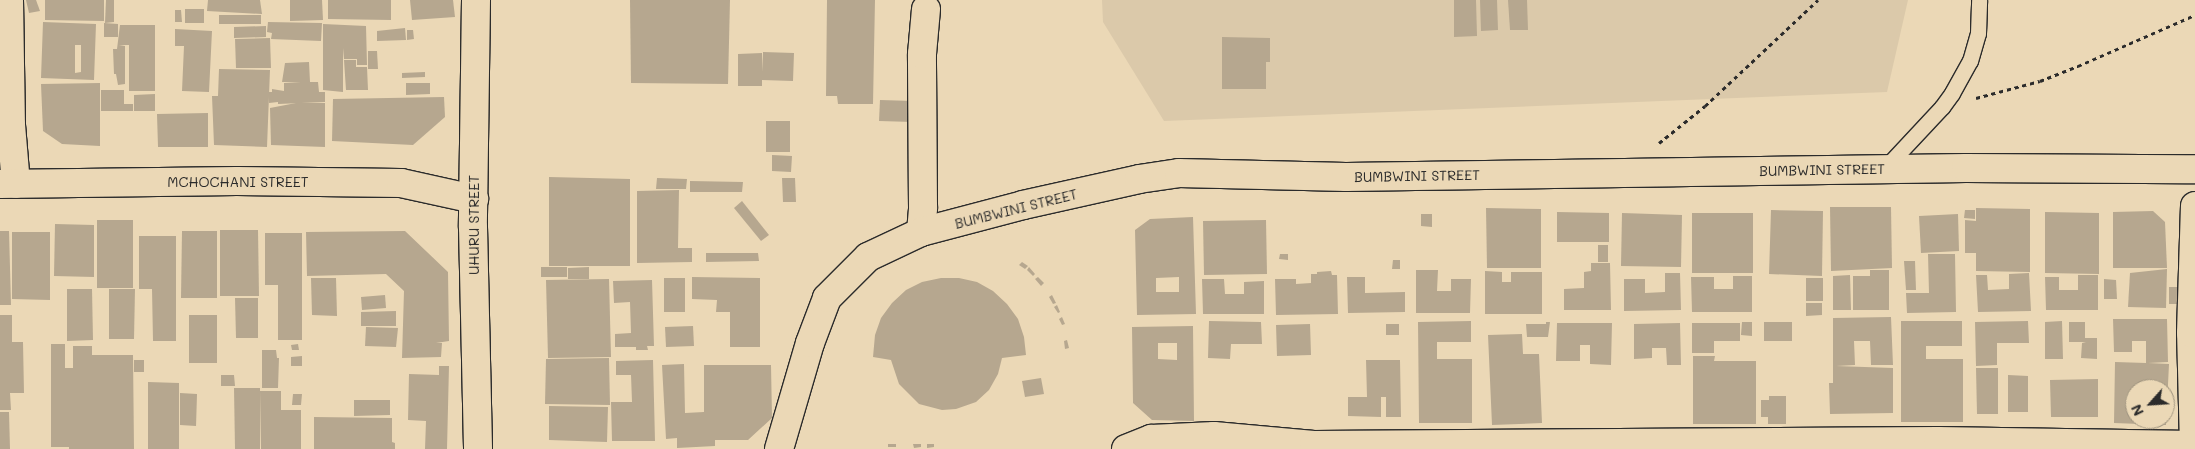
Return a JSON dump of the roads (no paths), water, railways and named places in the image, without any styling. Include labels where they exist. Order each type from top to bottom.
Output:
[{"type":"street","points":[[8,184],[12,125],[5,45],[9,0]]},
{"type":"street","name":"UHURU STREET","points":[[476,0],[474,199],[478,449]]},
{"type":"street","points":[[921,232],[923,207],[922,54],[926,9]]},
{"type":"street","name":"BUMBWINI STREET","points":[[779,449],[810,343],[828,298],[868,257],[921,232],[1023,205],[1139,179],[1179,173],[1346,177],[1884,169],[2195,169]]},
{"type":"street","name":"MCHOCHANI STREET","points":[[8,184],[237,181],[401,183],[474,199]]},
{"type":"street","points":[[1126,449],[1151,439],[1214,436],[1314,445],[1938,441],[2195,445],[2191,333],[2195,206]]},
{"type":"lane","points":[[1884,169],[1942,107],[1970,61],[1978,33],[1979,0]]}]
